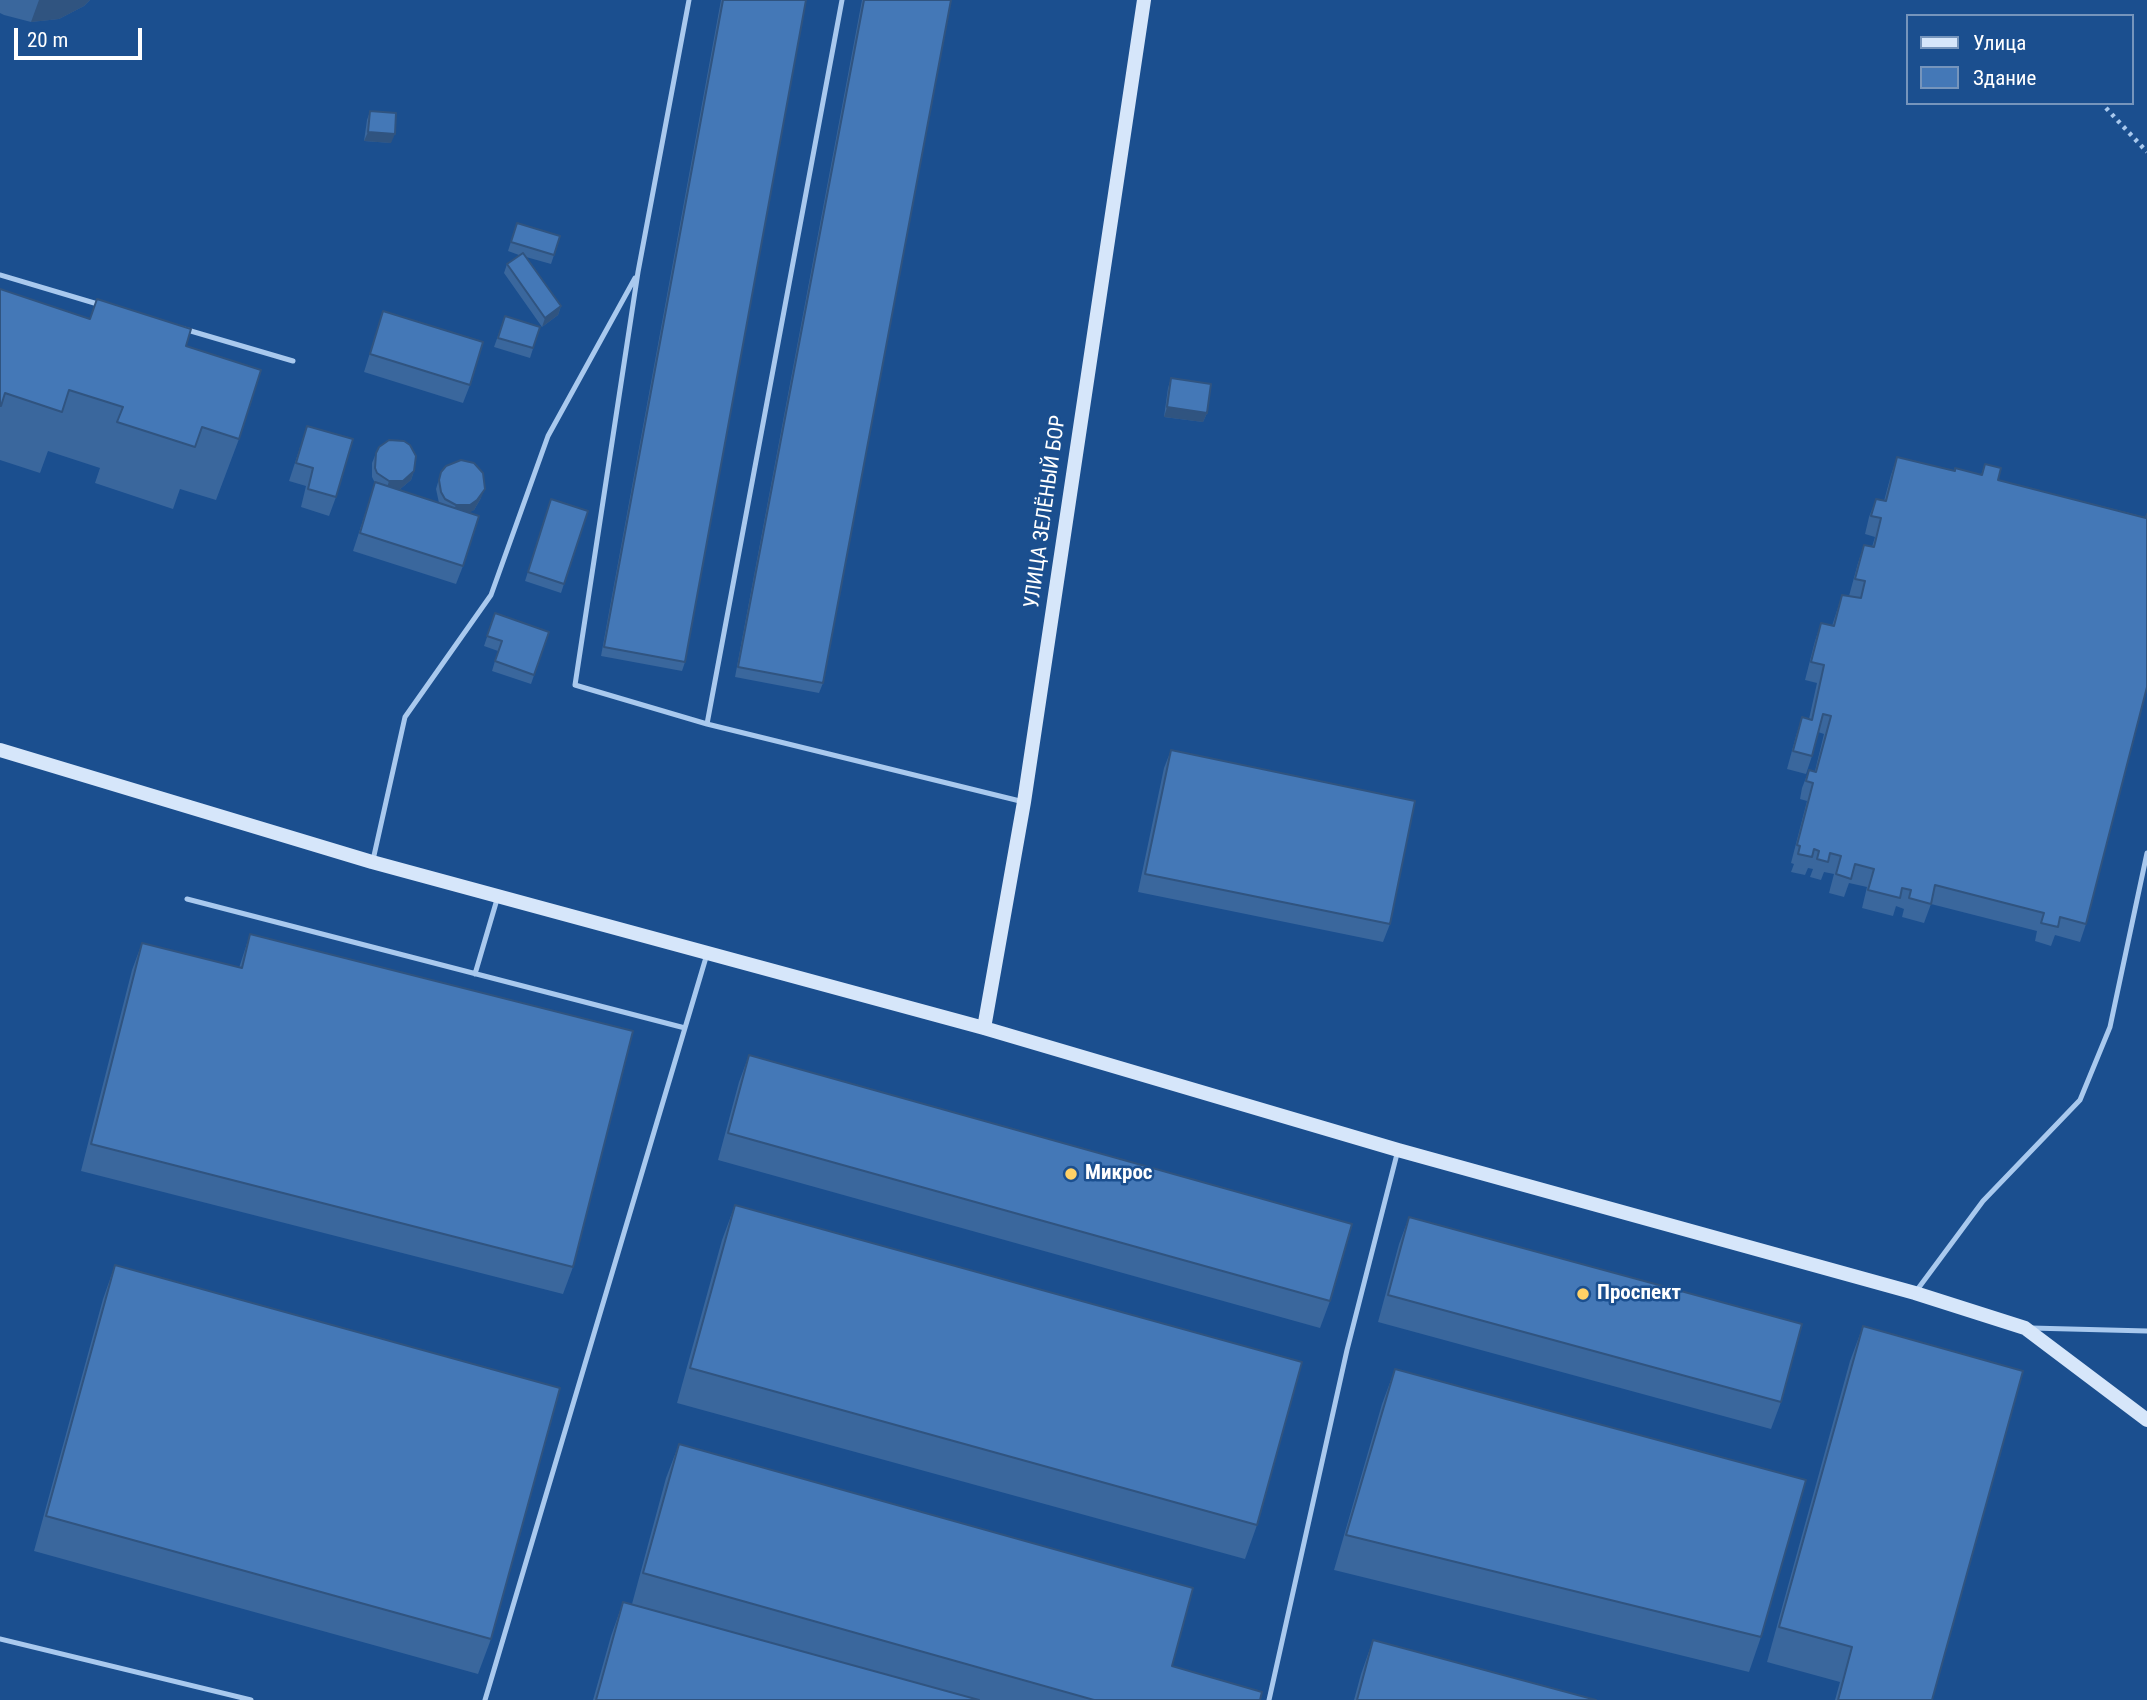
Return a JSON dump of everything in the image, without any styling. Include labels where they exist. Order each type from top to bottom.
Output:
[{"type":"street","name":"УЛИЦА ЗЕЛЁНЫЙ БОР","points":[[984,1028],[1024,802],[1144,0]]},
{"type":"street","points":[[0,750],[372,862],[984,1028],[1398,1150],[1915,1293],[2025,1328],[2147,1420]]},
{"type":"lane","points":[[689,0],[638,272],[575,685],[707,723],[1024,802]]},
{"type":"lane","points":[[707,723],[842,0]]},
{"type":"lane","points":[[372,862],[405,717],[491,595],[548,436],[638,272]]},
{"type":"lane","points":[[0,275],[107,306]]},
{"type":"lane","points":[[173,326],[293,361]]},
{"type":"lane","points":[[1915,1293],[1983,1201],[2081,1100],[2109,1027],[2147,853]]},
{"type":"lane","points":[[475,974],[498,896]]},
{"type":"lane","points":[[187,899],[685,1028]]},
{"type":"lane","points":[[485,1700],[707,954]]},
{"type":"lane","points":[[1269,1700],[1347,1350],[1398,1150]]},
{"type":"lane","points":[[2025,1328],[2147,1331]]},
{"type":"lane","points":[[0,1639],[251,1700]]},
{"type":"path","points":[[2106,108],[2147,152]]},
{"type":"building","points":[[723,0],[806,0],[685,662],[604,647]]},
{"type":"building","points":[[864,0],[951,0],[823,683],[738,667]]},
{"type":"building","points":[[370,111],[396,113],[395,134],[368,132]]},
{"type":"building","points":[[517,223],[560,236],[554,255],[511,242]]},
{"type":"building","points":[[523,253],[561,306],[545,318],[507,264]]},
{"type":"building","points":[[0,289],[90,319],[97,299],[191,329],[186,346],[261,370],[239,439],[202,427],[195,447],[117,422],[123,407],[69,390],[62,412],[5,393],[0,406]]},
{"type":"building","points":[[383,311],[483,342],[470,385],[370,354]]},
{"type":"building","points":[[505,316],[540,327],[533,348],[498,338]]},
{"type":"building","points":[[1171,378],[1211,384],[1207,413],[1167,407]]},
{"type":"building","points":[[307,426],[353,439],[336,497],[308,489],[313,468],[296,463]]},
{"type":"building","points":[[389,440],[404,441],[410,445],[416,456],[414,471],[403,481],[389,481],[377,473],[375,468],[379,447]]},
{"type":"building","points":[[1897,457],[1982,475],[1985,464],[2001,468],[1998,480],[2146,518],[2147,514],[2147,687],[2086,924],[2060,917],[2058,927],[2041,923],[2044,913],[1935,885],[1931,904],[1909,898],[1911,890],[1902,888],[1900,898],[1868,890],[1874,869],[1855,864],[1851,879],[1836,874],[1841,856],[1830,853],[1828,862],[1817,859],[1819,851],[1814,849],[1812,857],[1798,854],[1800,846],[1797,845],[1813,783],[1806,781],[1809,770],[1816,772],[1831,716],[1823,714],[1812,756],[1793,751],[1802,717],[1812,720],[1824,665],[1811,662],[1821,623],[1834,626],[1842,595],[1861,598],[1865,581],[1855,579],[1864,545],[1874,547],[1881,518],[1871,516],[1876,499],[1886,501]]},
{"type":"building","points":[[461,460],[474,463],[483,473],[485,489],[470,505],[456,505],[445,499],[441,492],[441,472],[446,466]]},
{"type":"building","points":[[375,482],[479,516],[463,566],[360,533]]},
{"type":"building","points":[[551,499],[588,511],[564,584],[528,572]]},
{"type":"building","points":[[495,613],[549,632],[534,675],[495,661],[502,641],[487,636]]},
{"type":"building","points":[[1171,750],[1415,801],[1390,924],[1145,874]]},
{"type":"building","points":[[250,934],[633,1031],[573,1267],[91,1144],[142,943],[242,968]]},
{"type":"building","points":[[749,1055],[1352,1224],[1330,1301],[728,1133]]},
{"type":"building","points":[[735,1205],[1302,1362],[1257,1525],[690,1368]]},
{"type":"building","points":[[1409,1217],[1802,1324],[1781,1402],[1388,1295]]},
{"type":"building","points":[[115,1265],[560,1388],[491,1639],[46,1516]]},
{"type":"building","points":[[1863,1326],[2023,1371],[1932,1700],[1838,1700],[1852,1647],[1779,1627]]},
{"type":"building","points":[[1395,1369],[1806,1480],[1761,1637],[1346,1535]]},
{"type":"building","points":[[679,1444],[1193,1588],[1172,1666],[1262,1692],[1260,1700],[1094,1700],[643,1573]]},
{"type":"building","points":[[623,1602],[979,1700],[596,1700]]},
{"type":"building","points":[[1373,1640],[1596,1700],[1357,1700]]},
{"type":"place","name":"Микрос","points":[[1071,1174]]},
{"type":"place","name":"Проспект","points":[[1583,1294]]}]
